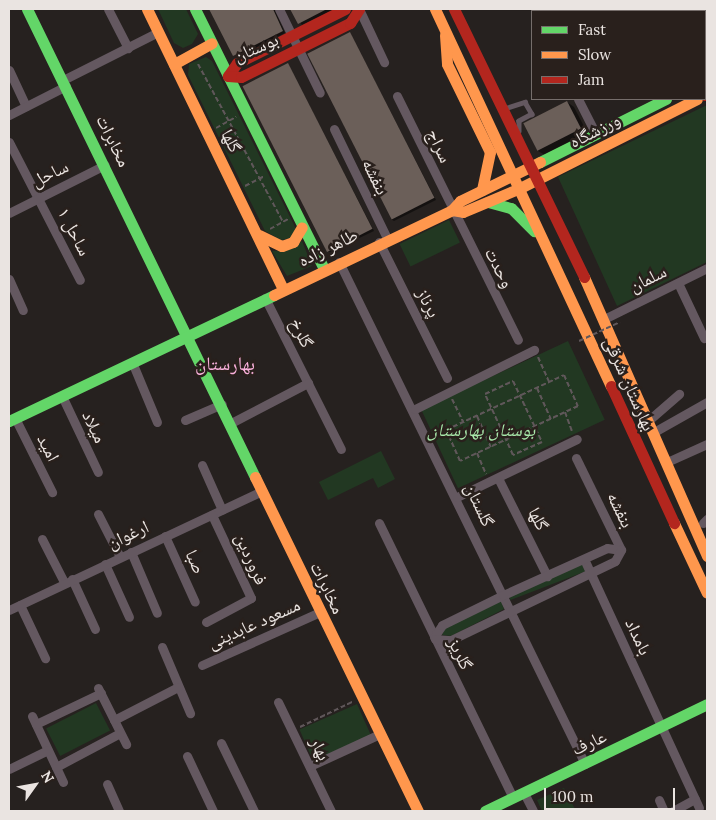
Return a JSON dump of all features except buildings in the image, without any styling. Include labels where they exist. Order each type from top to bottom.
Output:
[{"type":"main road","name":"مخابرات","points":[[27,9],[222,404],[320,612],[418,811]]},
{"type":"main road","name":"گلها","points":[[147,9],[261,232],[283,289]]},
{"type":"main road","name":"گلها","points":[[195,9],[324,269]]},
{"type":"main road","name":"بوستان","points":[[345,9],[236,64],[228,76],[241,77],[298,49],[350,22],[359,9]]},
{"type":"main road","points":[[435,9],[520,188]]},
{"type":"main road","points":[[459,10],[537,180]]},
{"type":"main road","points":[[328,17],[335,30]]},
{"type":"main road","points":[[444,27],[447,64],[490,152],[482,190]]},
{"type":"main road","points":[[174,64],[212,43]]},
{"type":"main road","name":"ورزشگاه","points":[[514,174],[661,100]]},
{"type":"main road","name":"ورزشگاه","points":[[520,188],[695,100]]},
{"type":"main road","name":"طاهر زاده","points":[[12,420],[383,240],[452,210],[482,190],[514,174]]},
{"type":"main road","name":"بهارستان شرقی","points":[[537,180],[604,319],[707,556]]},
{"type":"main road","name":"طاهر زاده","points":[[452,210],[463,212],[520,188]]},
{"type":"main road","name":"بهارستان شرقی","points":[[520,188],[707,593]]},
{"type":"main road","points":[[488,202],[511,208],[548,249]]},
{"type":"main road","points":[[261,232],[282,246],[293,242],[302,227]]},
{"type":"main road","name":"بهارستان شرقی","points":[[682,495],[706,524]]},
{"type":"main road","name":"عارف","points":[[486,811],[662,728],[707,704]]},
{"type":"street","points":[[108,9],[128,48]]},
{"type":"street","points":[[279,9],[320,93]]},
{"type":"street","points":[[359,9],[384,62]]},
{"type":"street","points":[[9,115],[158,32]]},
{"type":"street","points":[[9,70],[26,106]]},
{"type":"street","name":"سراج","points":[[397,96],[452,210]]},
{"type":"street","points":[[578,100],[595,133]]},
{"type":"street","name":"بنفشه","points":[[334,129],[383,240]]},
{"type":"street","name":"ساحل ۱","points":[[9,142],[80,280]]},
{"type":"street","name":"ساحل","points":[[9,213],[105,165]]},
{"type":"street","name":"وحدت","points":[[452,210],[518,340]]},
{"type":"street","name":"پرناز","points":[[383,240],[447,378]]},
{"type":"street","name":"گلستان","points":[[339,262],[415,409],[510,611],[585,764]]},
{"type":"street","name":"سلمان","points":[[604,319],[707,268]]},
{"type":"street","points":[[9,279],[23,310]]},
{"type":"street","points":[[678,283],[704,338]]},
{"type":"street","name":"گلرخ","points":[[265,298],[341,449]]},
{"type":"street","points":[[415,409],[536,353]]},
{"type":"street","points":[[132,362],[157,422]]},
{"type":"street","points":[[230,422],[308,383]]},
{"type":"street","points":[[649,420],[679,394]]},
{"type":"street","name":"میلاد","points":[[62,396],[98,472]]},
{"type":"street","points":[[654,432],[707,402]]},
{"type":"street","points":[[185,420],[222,404]]},
{"type":"street","name":"امید","points":[[12,420],[52,492]]},
{"type":"street","points":[[457,497],[576,437]]},
{"type":"street","points":[[667,462],[707,444]]},
{"type":"street","name":"بنفشه","points":[[576,458],[621,550]]},
{"type":"street","points":[[202,464],[222,510]]},
{"type":"street","name":"گلها","points":[[498,478],[546,576]]},
{"type":"street","name":"ارغوان","points":[[12,607],[262,491]]},
{"type":"street","points":[[98,514],[120,557]]},
{"type":"street","name":"فروردین","points":[[206,622],[251,598],[212,514]]},
{"type":"street","name":"گلریز","points":[[379,524],[434,638],[518,795]]},
{"type":"street","name":"صبا","points":[[166,536],[195,602]]},
{"type":"street","points":[[42,539],[96,629]]},
{"type":"street","points":[[607,548],[621,550],[615,561],[451,640],[434,638],[442,625],[503,595],[607,548]]},
{"type":"street","points":[[131,552],[157,613]]},
{"type":"street","name":"بامداد","points":[[584,559],[697,803],[673,811]]},
{"type":"street","points":[[105,564],[129,617]]},
{"type":"street","points":[[12,607],[45,658]]},
{"type":"street","name":"مسعود عابدینی","points":[[202,665],[320,612]]},
{"type":"street","points":[[162,647],[190,713]]},
{"type":"street","points":[[114,720],[178,687]]},
{"type":"street","points":[[63,782],[34,720],[99,690],[126,744]]},
{"type":"street","name":"بهار","points":[[278,702],[331,811]]},
{"type":"street","points":[[56,767],[120,734]]},
{"type":"street","points":[[310,766],[380,734]]},
{"type":"street","points":[[221,743],[254,811]]},
{"type":"street","points":[[9,769],[48,750]]},
{"type":"street","points":[[187,756],[214,811]]},
{"type":"street","points":[[107,784],[119,811]]},
{"type":"street","points":[[518,795],[533,811]]},
{"type":"street","points":[[659,800],[664,811]]},
{"type":"lane","points":[[500,102],[509,109],[525,102],[532,114],[519,121],[518,130],[531,155],[547,157]]},
{"type":"path","points":[[193,62],[201,67],[258,180],[283,222]]},
{"type":"path","points":[[215,129],[240,116]]},
{"type":"path","points":[[244,187],[269,174]]},
{"type":"path","points":[[261,232],[290,218]]},
{"type":"path","points":[[579,341],[620,322]]},
{"type":"path","points":[[536,353],[549,382]]},
{"type":"path","points":[[564,375],[578,406],[460,461],[446,430],[549,382],[564,375]]},
{"type":"path","points":[[514,381],[542,442],[513,455],[492,409],[485,394],[514,381]]},
{"type":"path","points":[[537,388],[551,419]]},
{"type":"path","points":[[449,393],[462,422]]},
{"type":"path","points":[[564,412],[576,437]]},
{"type":"path","points":[[477,416],[491,447]]},
{"type":"path","points":[[477,453],[487,476]]},
{"type":"path","points":[[292,731],[361,697]]},
{"type":"green space","points":[[158,9],[186,9],[198,34],[192,44],[183,48],[174,43]]},
{"type":"green space","points":[[206,57],[212,61],[297,231],[290,238],[281,240],[265,231],[188,75],[189,64]]},
{"type":"green space","points":[[707,105],[707,262],[617,306],[558,177]]},
{"type":"green space","points":[[449,220],[460,242],[411,267],[400,244]]},
{"type":"green space","points":[[302,241],[312,266],[287,276],[272,251],[283,251]]},
{"type":"green space","name":"بوستان بهارستان","points":[[568,341],[605,420],[458,488],[421,409]]},
{"type":"green space","points":[[381,451],[395,479],[378,488],[373,478],[328,500],[319,482]]},
{"type":"green space","points":[[582,563],[585,571],[511,600],[507,592]]},
{"type":"green space","points":[[501,601],[504,609],[451,636],[442,635],[445,628]]},
{"type":"green space","points":[[96,703],[110,731],[60,756],[46,728]]},
{"type":"green space","points":[[357,704],[371,735],[313,761],[299,730]]},
{"type":"green space","points":[[564,788],[576,811],[542,811],[537,800]]},
{"type":"traffic: fast","points":[[27,9],[255,477]]},
{"type":"traffic: fast","points":[[195,9],[324,269]]},
{"type":"traffic: fast","points":[[540,162],[664,100]]},
{"type":"traffic: fast","points":[[488,202],[511,208],[534,231]]},
{"type":"traffic: fast","points":[[9,421],[274,295]]},
{"type":"traffic: fast","points":[[485,811],[707,704]]},
{"type":"traffic: slow","points":[[147,9],[283,289]]},
{"type":"traffic: slow","points":[[435,9],[611,386]]},
{"type":"traffic: slow","points":[[445,35],[447,64],[490,152],[482,190]]},
{"type":"traffic: slow","points":[[174,64],[212,43]]},
{"type":"traffic: slow","points":[[452,210],[463,212],[520,188],[695,100]]},
{"type":"traffic: slow","points":[[274,295],[452,210],[460,201],[540,162]]},
{"type":"traffic: slow","points":[[259,235],[282,246],[293,242],[302,227]]},
{"type":"traffic: slow","points":[[584,277],[707,556]]},
{"type":"traffic: slow","points":[[255,477],[418,811]]},
{"type":"traffic: slow","points":[[674,523],[707,593]]},
{"type":"traffic: jam","points":[[345,9],[237,63],[228,76],[241,77],[350,23],[359,9]]},
{"type":"traffic: jam","points":[[454,9],[584,277]]},
{"type":"traffic: jam","points":[[611,386],[674,523]]},
{"type":"district","name":"بهارستان","points":[[225,364]]}]
